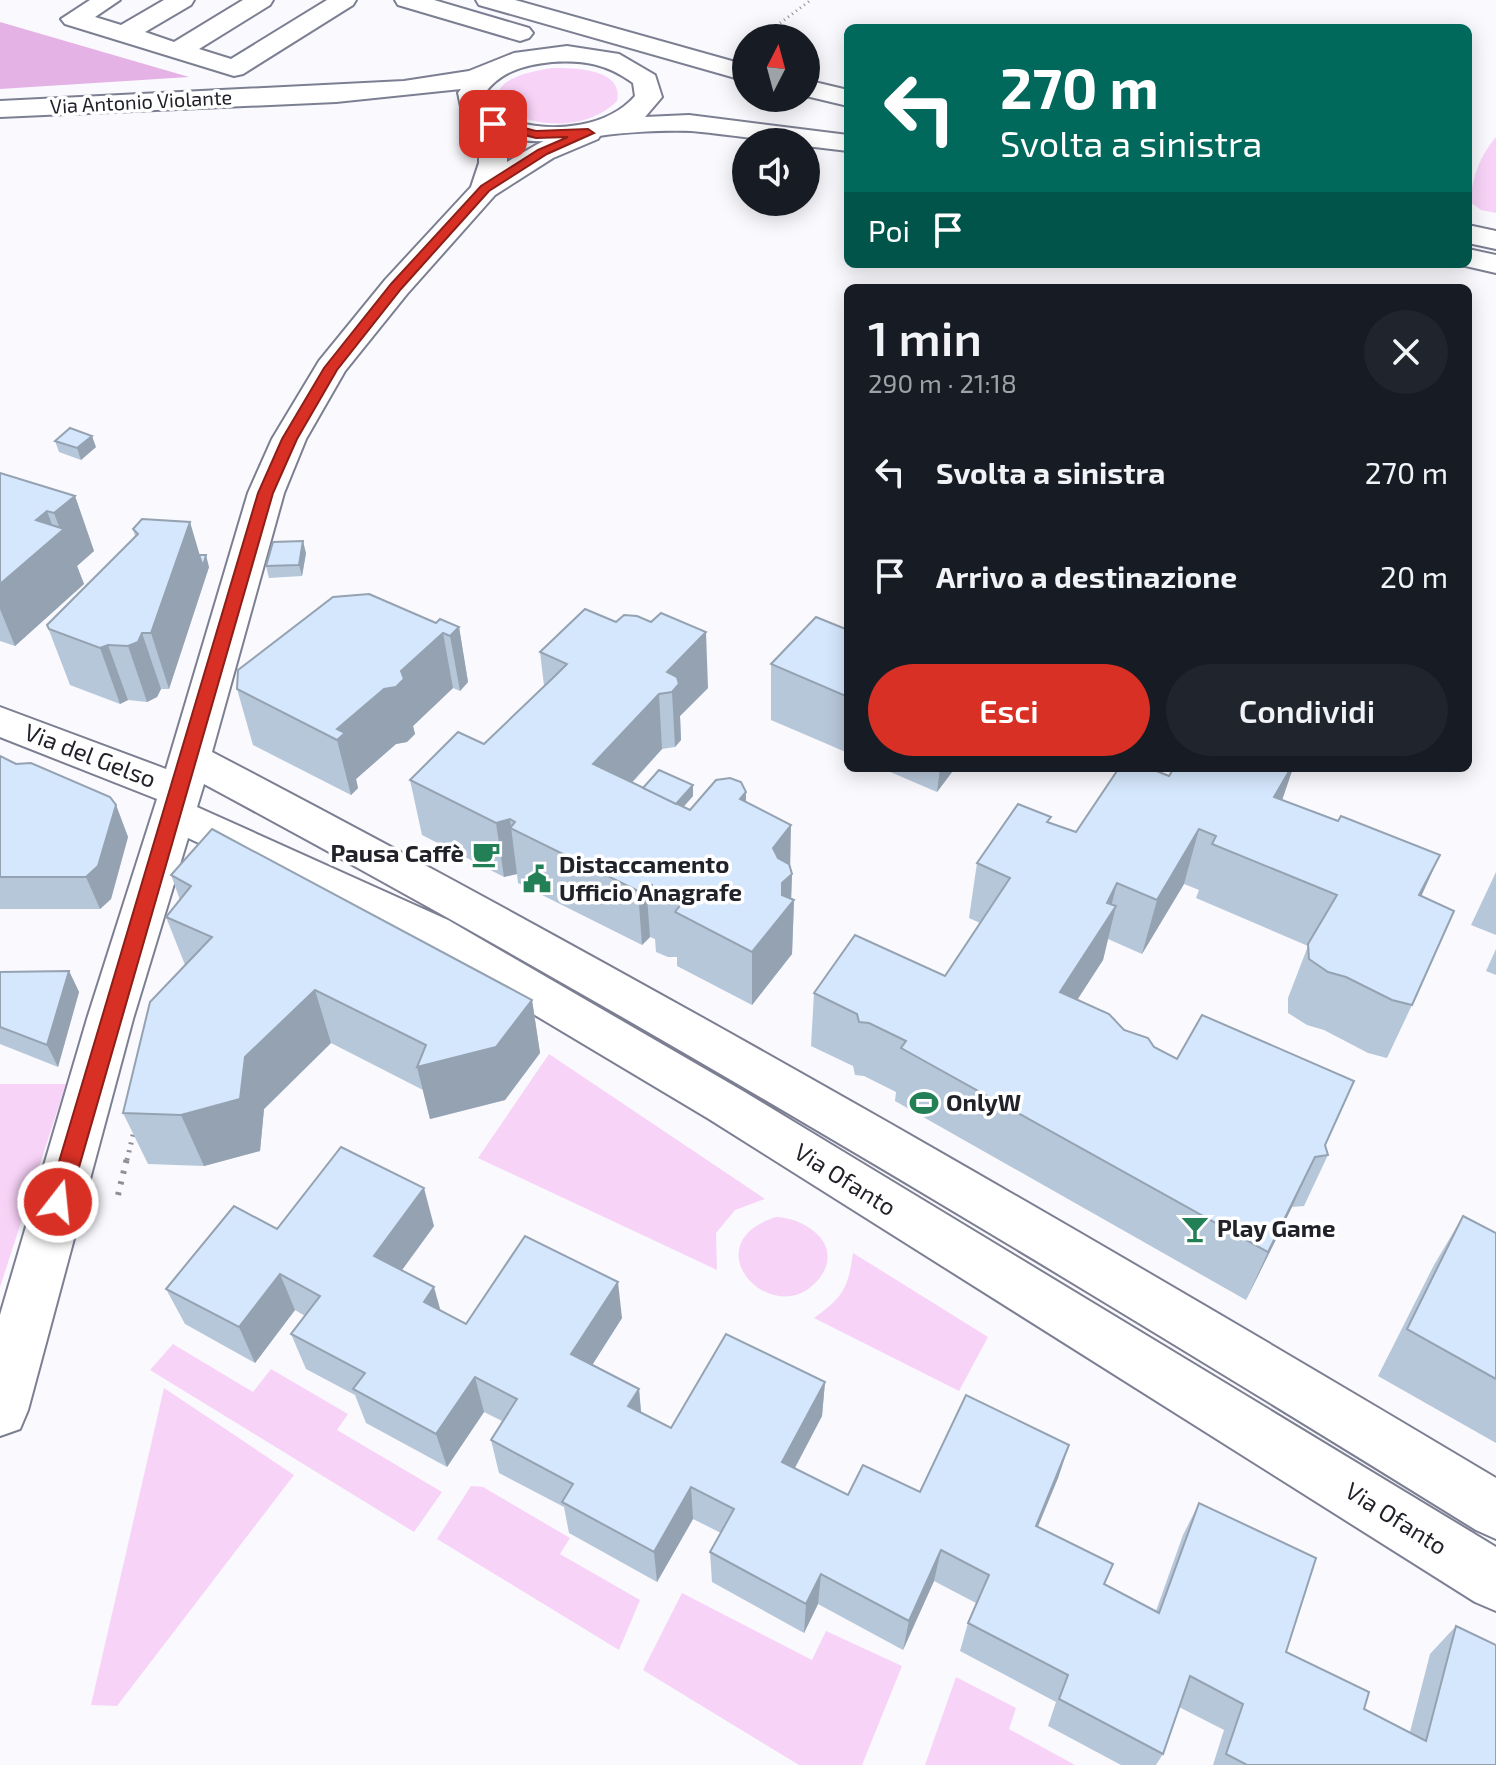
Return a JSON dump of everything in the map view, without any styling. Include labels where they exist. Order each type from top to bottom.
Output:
[{"type":"street","points":[[108,0],[74,19],[234,68],[338,4]]},
{"type":"street","points":[[122,35],[182,0]]},
{"type":"street","points":[[177,51],[261,0]]},
{"type":"street","points":[[306,0],[338,4]]},
{"type":"street","points":[[407,0],[455,6],[604,58],[672,91]]},
{"type":"street","points":[[488,0],[732,69]]},
{"type":"street","points":[[455,6],[479,24],[491,38],[494,50],[488,74],[471,93],[476,111],[489,121],[493,163],[485,189]]},
{"type":"street","name":"Via Antonio Violante","points":[[0,109],[411,88],[488,74],[510,63],[557,54],[604,58]]},
{"type":"street","points":[[0,1410],[7,1353],[181,788],[266,493],[289,439],[331,368],[396,287],[485,189],[543,152],[625,121],[647,101],[649,90],[645,80]]},
{"type":"street","points":[[820,91],[844,97]]},
{"type":"street","name":"Via Antonio Violante","points":[[283,96],[448,112],[536,135],[689,123],[844,142]]},
{"type":"street","points":[[727,102],[844,124]]},
{"type":"street","points":[[1472,235],[1496,240]]},
{"type":"street","points":[[1472,259],[1496,264]]},
{"type":"street","name":"Via del Gelso","points":[[0,721],[181,788]]},
{"type":"street","name":"Via Ofanto","points":[[181,788],[432,932],[740,1086],[1292,1387],[1496,1510]]},
{"type":"street","name":"Via Ofanto","points":[[740,1086],[1266,1439],[1496,1581]]},
{"type":"street","points":[[1266,1439],[1292,1387]]},
{"type":"path","points":[[779,24],[811,0]]},
{"type":"path","points":[[118,1195],[137,1121]]},
{"type":"shaded area","points":[[0,22],[189,77],[0,89]]},
{"type":"shaded area","points":[[552,68],[584,70],[605,76],[617,90],[617,101],[592,117],[564,123],[536,121],[514,114],[500,102],[500,89],[516,77]]},
{"type":"shaded area","points":[[1496,137],[1496,213],[1481,210],[1472,203],[1473,184],[1485,151]]},
{"type":"shaded area","points":[[549,1054],[765,1199],[735,1210],[716,1233],[717,1270],[478,1158]]},
{"type":"shaded area","points":[[0,1084],[66,1084],[0,1287]]},
{"type":"shaded area","points":[[776,1217],[800,1222],[819,1236],[825,1245],[828,1256],[826,1268],[818,1280],[800,1294],[780,1296],[762,1290],[748,1278],[740,1263],[740,1246],[751,1230]]},
{"type":"shaded area","points":[[853,1253],[988,1337],[959,1391],[814,1318],[838,1298],[849,1275]]},
{"type":"shaded area","points":[[173,1344],[253,1392],[271,1369],[348,1414],[337,1430],[442,1492],[414,1532],[150,1370]]},
{"type":"shaded area","points":[[164,1388],[294,1475],[117,1706],[91,1705]]},
{"type":"shaded area","points":[[471,1486],[483,1487],[570,1538],[560,1554],[640,1600],[619,1650],[437,1539]]},
{"type":"shaded area","points":[[682,1593],[812,1660],[826,1631],[902,1666],[862,1765],[799,1765],[643,1670]]},
{"type":"shaded area","points":[[956,1677],[1016,1708],[1009,1729],[1075,1765],[925,1765]]},
{"type":"building","points":[[70,428],[92,436],[77,448],[55,441]]},
{"type":"building","points":[[0,473],[75,496],[54,513],[47,511],[36,520],[64,529],[0,584]]},
{"type":"building","points":[[142,519],[190,522],[151,633],[142,633],[138,642],[128,646],[108,645],[100,648],[49,629],[47,625],[138,534],[133,529]]},
{"type":"building","points":[[303,541],[299,565],[266,566],[273,542]]},
{"type":"building","points":[[369,594],[436,623],[440,619],[459,627],[450,636],[443,633],[401,671],[404,679],[396,687],[384,689],[337,729],[345,733],[337,740],[237,689],[238,670],[333,597]]},
{"type":"building","points":[[585,609],[616,622],[624,615],[651,622],[661,613],[706,632],[667,672],[677,677],[679,684],[672,692],[659,694],[593,764],[690,810],[716,780],[730,778],[741,782],[746,792],[740,799],[791,825],[773,848],[778,858],[789,864],[792,874],[782,883],[782,895],[794,900],[752,952],[675,912],[682,903],[665,903],[653,898],[652,885],[646,883],[638,891],[510,828],[515,822],[510,819],[496,823],[410,780],[458,732],[484,744],[557,674],[567,664],[540,652]]},
{"type":"building","points":[[816,617],[844,628],[844,695],[771,664]]},
{"type":"building","points":[[0,756],[16,764],[31,763],[110,797],[116,805],[98,866],[86,877],[0,877]]},
{"type":"building","points":[[659,770],[693,785],[676,804],[643,788]]},
{"type":"building","points":[[1116,772],[1159,772],[1169,776],[1172,772],[1289,772],[1274,797],[1338,821],[1341,816],[1440,855],[1419,895],[1454,911],[1412,1005],[1392,1000],[1346,977],[1328,972],[1309,959],[1308,944],[1337,895],[1212,844],[1216,836],[1199,829],[1157,900],[1117,883],[1107,903],[1116,906],[1060,992],[1109,1014],[1124,1030],[1148,1038],[1154,1047],[1177,1059],[1202,1015],[1354,1081],[1325,1145],[1328,1155],[1315,1157],[1268,1252],[901,1048],[906,1041],[869,1023],[859,1022],[857,1014],[814,993],[855,935],[945,976],[1010,878],[977,863],[1018,804],[1051,817],[1047,822],[1076,832]]},
{"type":"building","points":[[212,829],[532,1000],[496,1047],[417,1067],[426,1045],[315,990],[245,1057],[240,1099],[181,1115],[123,1113],[150,1002],[212,937],[166,917],[191,886],[171,875]]},
{"type":"building","points":[[69,971],[47,1045],[0,1027],[0,972]]},
{"type":"building","points":[[341,1147],[424,1188],[374,1256],[434,1287],[424,1302],[466,1324],[525,1236],[618,1282],[571,1354],[639,1389],[628,1406],[671,1428],[726,1334],[825,1382],[782,1462],[848,1495],[863,1465],[920,1492],[966,1395],[1069,1445],[1036,1526],[1113,1564],[1104,1584],[1159,1613],[1199,1503],[1316,1558],[1286,1652],[1369,1692],[1364,1709],[1426,1741],[1456,1626],[1496,1645],[1496,1765],[1247,1765],[1226,1754],[1243,1704],[1190,1676],[1163,1754],[1059,1699],[1068,1675],[968,1623],[989,1575],[941,1550],[909,1621],[821,1574],[806,1604],[710,1552],[734,1509],[691,1487],[654,1552],[562,1502],[573,1484],[491,1440],[517,1399],[475,1377],[436,1434],[353,1389],[365,1373],[291,1334],[320,1296],[280,1274],[239,1327],[166,1289],[234,1206],[277,1229]]},
{"type":"building","points":[[1463,1216],[1496,1233],[1496,1379],[1407,1329]]},
{"type":"place","name":"Pausa Caffè","points":[[486,854]]},
{"type":"place","name":"Distaccamento Ufficio Anagrafe","points":[[537,879]]},
{"type":"place","name":"OnlyW","points":[[924,1103]]},
{"type":"place","name":"Play Game","points":[[1195,1229]]},
{"type":"route","points":[[58,1202],[266,493],[289,439],[331,368],[396,287],[485,189],[517,166],[588,133],[536,135],[493,124]]}]
